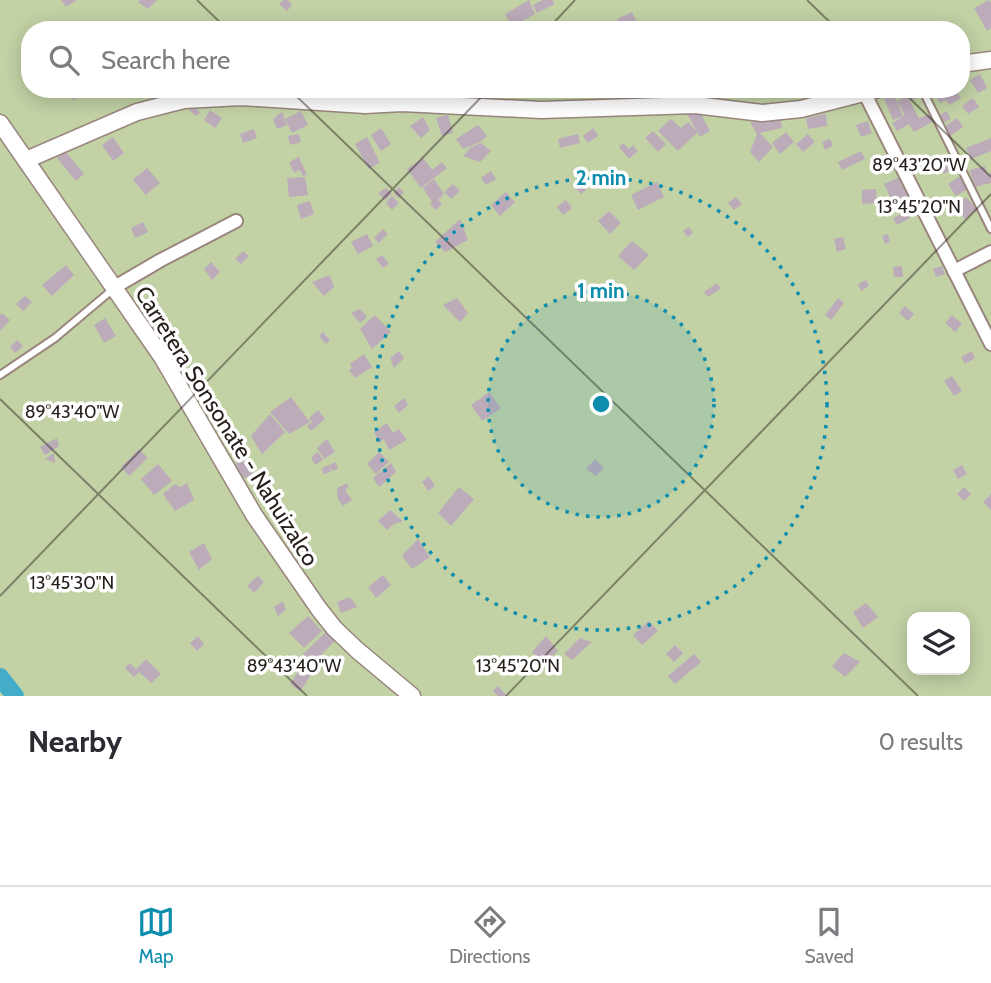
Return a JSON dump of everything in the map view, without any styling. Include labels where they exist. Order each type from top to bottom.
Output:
[{"type":"street","points":[[970,63],[991,60]]},
{"type":"street","points":[[26,160],[137,112],[168,102],[200,98]]},
{"type":"street","points":[[256,98],[365,105],[402,103],[541,110],[695,105],[762,113],[801,109],[847,98]]},
{"type":"street","points":[[875,98],[954,271],[991,344]]},
{"type":"street","name":"Carretera Sonsonate - Nahuizalco","points":[[0,124],[162,357],[238,489],[312,600],[334,628],[412,696]]},
{"type":"street","points":[[113,288],[236,221]]},
{"type":"street","points":[[954,271],[991,252]]},
{"type":"lane","points":[[926,98],[991,229]]},
{"type":"lane","points":[[0,375],[55,338],[113,288]]},
{"type":"green space","points":[[0,0],[991,0],[991,696],[0,696]]},
{"type":"building","points":[[61,0],[77,0],[66,7]]},
{"type":"building","points":[[157,0],[148,9],[138,2]]},
{"type":"building","points":[[288,0],[292,5],[287,11],[279,4]]},
{"type":"building","points":[[529,0],[535,14],[523,21],[509,21],[505,14]]},
{"type":"building","points":[[543,0],[552,0],[555,4],[537,13],[533,5]]},
{"type":"building","points":[[989,0],[991,28],[987,31],[974,8]]},
{"type":"building","points":[[632,12],[636,21],[618,21],[617,19]]},
{"type":"building","points":[[980,74],[987,88],[978,93],[970,80]]},
{"type":"building","points":[[895,98],[903,116],[893,120],[884,99]]},
{"type":"building","points":[[908,98],[919,118],[931,114],[934,121],[914,132],[909,124],[897,131],[892,123],[905,115],[897,101]]},
{"type":"building","points":[[937,98],[961,98],[949,105],[946,100],[940,103]]},
{"type":"building","points":[[973,98],[979,107],[968,114],[962,106]]},
{"type":"building","points":[[194,106],[200,113],[196,116],[189,110]]},
{"type":"building","points":[[210,110],[222,118],[215,128],[204,120]]},
{"type":"building","points":[[301,111],[308,125],[292,133],[285,119]]},
{"type":"building","points":[[946,111],[951,119],[943,123],[939,116]]},
{"type":"building","points":[[282,112],[287,125],[277,129],[273,119]]},
{"type":"building","points":[[700,112],[710,131],[700,137],[687,114]]},
{"type":"building","points":[[826,114],[827,126],[808,129],[806,118]]},
{"type":"building","points":[[448,115],[453,133],[442,136],[436,118]]},
{"type":"building","points":[[423,117],[430,130],[421,138],[410,126]]},
{"type":"building","points":[[957,118],[963,127],[950,136],[944,127]]},
{"type":"building","points":[[671,119],[681,128],[688,122],[698,132],[678,151],[658,131]]},
{"type":"building","points":[[781,119],[782,128],[760,133],[773,147],[759,162],[750,152],[757,134],[750,122]]},
{"type":"building","points":[[868,121],[872,133],[861,137],[856,125]]},
{"type":"building","points":[[478,125],[487,136],[463,149],[456,139]]},
{"type":"building","points":[[381,128],[391,144],[381,151],[371,135]]},
{"type":"building","points":[[593,128],[598,136],[588,143],[583,136]]},
{"type":"building","points":[[254,129],[257,138],[243,143],[240,134]]},
{"type":"building","points":[[653,131],[666,144],[658,152],[645,138]]},
{"type":"building","points":[[786,132],[794,142],[780,154],[772,143]]},
{"type":"building","points":[[299,134],[301,142],[290,145],[288,136]]},
{"type":"building","points":[[578,134],[580,143],[560,148],[558,139]]},
{"type":"building","points":[[808,134],[815,142],[803,152],[796,144]]},
{"type":"building","points":[[113,137],[124,153],[113,161],[102,145]]},
{"type":"building","points":[[367,137],[380,163],[369,169],[355,144]]},
{"type":"building","points":[[991,138],[991,151],[971,159],[966,148]]},
{"type":"building","points":[[830,139],[833,146],[825,150],[822,142]]},
{"type":"building","points":[[481,143],[491,151],[480,162],[463,156],[471,147]]},
{"type":"building","points":[[623,143],[629,149],[633,145],[638,151],[629,159],[619,147]]},
{"type":"building","points":[[65,151],[84,174],[76,181],[57,158]]},
{"type":"building","points":[[861,151],[865,159],[842,170],[838,162]]},
{"type":"building","points":[[299,157],[307,175],[303,176],[300,170],[294,173],[289,162]]},
{"type":"building","points":[[423,158],[432,170],[442,162],[447,168],[421,188],[407,169]]},
{"type":"building","points":[[947,158],[954,167],[944,174],[937,166]]},
{"type":"building","points":[[985,166],[987,174],[991,173],[991,183],[974,187],[970,170]]},
{"type":"building","points":[[147,168],[160,183],[146,195],[133,180]]},
{"type":"building","points":[[491,171],[496,179],[486,185],[481,178]]},
{"type":"building","points":[[961,176],[968,189],[956,196],[948,184]]},
{"type":"building","points":[[305,177],[308,195],[289,197],[287,178]]},
{"type":"building","points":[[900,177],[908,196],[893,203],[884,184]]},
{"type":"building","points":[[583,178],[590,186],[581,194],[574,186]]},
{"type":"building","points":[[434,179],[444,194],[438,200],[442,204],[436,210],[430,204],[432,202],[423,188]]},
{"type":"building","points":[[657,182],[664,197],[638,210],[631,195]]},
{"type":"building","points":[[453,184],[460,191],[451,199],[444,192]]},
{"type":"building","points":[[399,187],[404,192],[398,198],[394,193]]},
{"type":"building","points":[[386,188],[392,194],[385,200],[378,193]]},
{"type":"building","points":[[876,189],[877,203],[862,204],[862,190]]},
{"type":"building","points":[[506,192],[515,202],[500,216],[491,205]]},
{"type":"building","points":[[392,196],[399,203],[392,210],[386,203]]},
{"type":"building","points":[[736,197],[742,204],[734,210],[728,203]]},
{"type":"building","points":[[966,197],[977,209],[965,219],[955,207]]},
{"type":"building","points":[[566,200],[572,208],[563,215],[557,207]]},
{"type":"building","points":[[310,201],[314,214],[301,219],[297,205]]},
{"type":"building","points":[[609,211],[621,223],[610,234],[598,221]]},
{"type":"building","points":[[906,212],[910,218],[897,225],[893,218]]},
{"type":"building","points":[[460,219],[468,240],[445,252],[435,242]]},
{"type":"building","points":[[143,222],[148,232],[135,238],[131,228]]},
{"type":"building","points":[[689,227],[693,233],[688,237],[683,231]]},
{"type":"building","points":[[383,229],[388,234],[379,243],[374,238]]},
{"type":"building","points":[[367,234],[373,246],[358,254],[351,242]]},
{"type":"building","points":[[888,234],[890,242],[885,244],[882,236]]},
{"type":"building","points":[[843,237],[846,249],[837,252],[834,239]]},
{"type":"building","points":[[632,241],[649,255],[634,270],[618,256]]},
{"type":"building","points":[[243,251],[249,256],[241,264],[235,259]]},
{"type":"building","points":[[382,255],[389,264],[383,268],[376,259]]},
{"type":"building","points":[[211,262],[220,272],[212,280],[204,269]]},
{"type":"building","points":[[66,265],[74,275],[52,296],[42,285]]},
{"type":"building","points":[[902,266],[903,277],[894,277],[893,267]]},
{"type":"building","points":[[942,266],[945,274],[936,277],[933,269]]},
{"type":"building","points":[[330,275],[334,287],[324,296],[312,282]]},
{"type":"building","points":[[866,280],[869,286],[861,291],[858,284]]},
{"type":"building","points":[[717,283],[721,288],[708,297],[704,292]]},
{"type":"building","points":[[25,296],[32,302],[23,311],[16,304]]},
{"type":"building","points":[[457,298],[468,313],[460,322],[443,305]]},
{"type":"building","points":[[838,298],[844,303],[831,320],[825,315]]},
{"type":"building","points":[[905,306],[914,314],[908,321],[899,313]]},
{"type":"building","points":[[360,309],[367,317],[360,323],[351,313]]},
{"type":"building","points":[[2,313],[10,320],[0,331],[0,315]]},
{"type":"building","points":[[375,315],[391,332],[372,349],[360,329]]},
{"type":"building","points":[[952,315],[962,324],[955,332],[945,323]]},
{"type":"building","points":[[105,318],[116,336],[104,343],[94,325]]},
{"type":"building","points":[[323,332],[330,340],[326,344],[319,336]]},
{"type":"building","points":[[17,340],[23,346],[15,353],[10,347]]},
{"type":"building","points":[[399,351],[404,358],[394,368],[390,358]]},
{"type":"building","points":[[972,351],[975,358],[965,364],[961,357]]},
{"type":"building","points":[[364,354],[372,367],[355,378],[349,370],[352,368],[350,364]]},
{"type":"building","points":[[952,376],[962,391],[954,396],[944,381]]},
{"type":"building","points":[[489,392],[501,408],[482,421],[471,405]]},
{"type":"building","points":[[291,397],[310,422],[289,434],[270,412]]},
{"type":"building","points":[[404,398],[408,405],[399,413],[394,406]]},
{"type":"building","points":[[318,410],[325,419],[311,431],[307,426],[312,422],[309,418]]},
{"type":"building","points":[[270,414],[285,432],[262,454],[251,436]]},
{"type":"building","points":[[387,423],[393,433],[399,429],[407,440],[389,450],[384,439],[379,443],[374,432]]},
{"type":"building","points":[[57,438],[59,446],[45,455],[40,447]]},
{"type":"building","points":[[327,439],[335,452],[324,459],[317,448]]},
{"type":"building","points":[[139,449],[148,458],[129,476],[121,467]]},
{"type":"building","points":[[318,452],[323,460],[315,465],[311,457]]},
{"type":"building","points":[[379,452],[389,462],[376,474],[367,464]]},
{"type":"building","points":[[54,453],[55,463],[45,459]]},
{"type":"building","points":[[595,459],[604,468],[596,476],[586,469]]},
{"type":"building","points":[[251,460],[253,475],[239,480],[236,462]]},
{"type":"building","points":[[336,462],[338,469],[332,471],[329,465]]},
{"type":"building","points":[[391,463],[396,472],[379,487],[373,478]]},
{"type":"building","points":[[158,464],[172,481],[154,495],[141,479]]},
{"type":"building","points":[[329,465],[331,472],[323,474],[322,468]]},
{"type":"building","points":[[962,465],[967,474],[958,479],[953,470]]},
{"type":"building","points":[[429,476],[435,486],[428,491],[422,482]]},
{"type":"building","points":[[187,483],[194,500],[175,511],[163,494],[175,484],[181,487]]},
{"type":"building","points":[[347,483],[348,488],[345,490],[352,500],[343,506],[338,499],[337,488]]},
{"type":"building","points":[[459,487],[474,499],[451,526],[438,513]]},
{"type":"building","points":[[964,487],[971,494],[964,501],[957,494]]},
{"type":"building","points":[[991,494],[991,510],[983,502]]},
{"type":"building","points":[[390,510],[403,521],[387,530],[378,521]]},
{"type":"building","points":[[418,539],[430,557],[412,569],[402,556]]},
{"type":"building","points":[[204,543],[212,559],[199,570],[189,552]]},
{"type":"building","points":[[383,575],[391,585],[376,598],[368,587]]},
{"type":"building","points":[[258,576],[264,582],[254,593],[247,586]]},
{"type":"building","points":[[350,597],[357,607],[341,613],[337,602]]},
{"type":"building","points":[[283,601],[286,610],[278,616],[274,607]]},
{"type":"building","points":[[866,603],[878,617],[863,628],[853,612]]},
{"type":"building","points":[[308,616],[322,631],[304,648],[289,633]]},
{"type":"building","points":[[649,621],[658,631],[642,645],[633,635]]},
{"type":"building","points":[[326,632],[335,641],[312,664],[303,654]]},
{"type":"building","points":[[198,636],[204,644],[197,651],[190,643]]},
{"type":"building","points":[[546,636],[558,651],[543,663],[532,652]]},
{"type":"building","points":[[580,638],[592,642],[572,660],[564,654]]},
{"type":"building","points":[[675,645],[683,653],[674,662],[666,654]]},
{"type":"building","points":[[844,653],[860,662],[845,677],[832,666]]},
{"type":"building","points":[[694,654],[701,662],[675,684],[668,676]]},
{"type":"building","points":[[146,659],[161,674],[151,683],[139,672],[134,677],[125,668],[130,663],[136,669]]},
{"type":"building","points":[[301,667],[311,675],[300,691],[290,684]]},
{"type":"building","points":[[498,686],[507,696],[498,696],[493,691]]},
{"type":"waterway","points":[[0,677],[15,696]]}]
